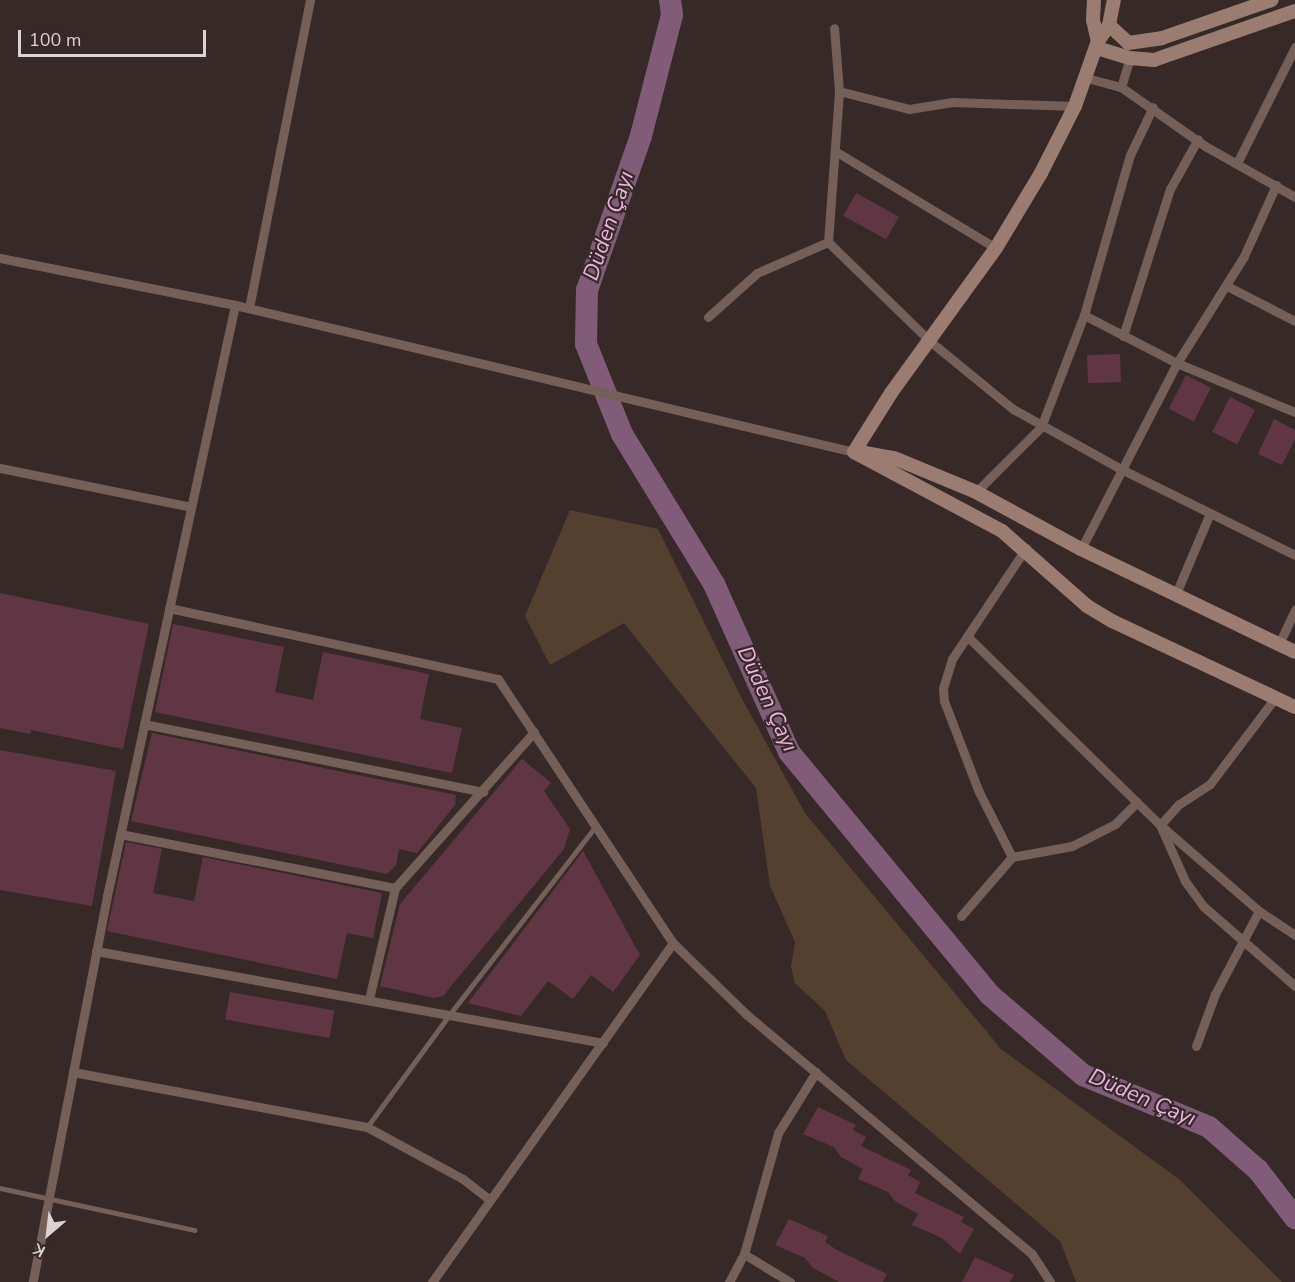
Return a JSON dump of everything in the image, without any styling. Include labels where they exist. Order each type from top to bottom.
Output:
[{"type":"main road","points":[[1094,0],[1093,20],[1099,46]]},
{"type":"main road","points":[[854,452],[891,393],[932,342],[996,248],[1041,173],[1075,106],[1109,25],[1114,0]]},
{"type":"main road","points":[[1099,46],[1162,38],[1272,0]]},
{"type":"main road","points":[[1099,46],[1130,58],[1154,60],[1295,11]]},
{"type":"main road","points":[[1109,25],[1128,43],[1130,58]]},
{"type":"main road","points":[[854,452],[894,458],[976,492],[1081,549],[1175,596],[1295,651]]},
{"type":"main road","points":[[854,452],[969,510],[1026,548],[1087,606],[1112,621],[1295,707]]},
{"type":"street","points":[[249,308],[310,0]]},
{"type":"street","points":[[828,242],[839,92],[834,28]]},
{"type":"street","points":[[1237,164],[1295,47]]},
{"type":"street","points":[[1121,87],[1130,58]]},
{"type":"street","points":[[1086,78],[1121,87],[1153,106],[1197,139],[1295,197]]},
{"type":"street","points":[[839,92],[909,109],[952,102],[1075,106]]},
{"type":"street","points":[[976,492],[1041,427],[1084,315],[1123,174],[1153,106]]},
{"type":"street","points":[[1123,336],[1170,189],[1197,139]]},
{"type":"street","points":[[835,151],[996,248]]},
{"type":"street","points":[[1081,549],[1177,363],[1227,286],[1276,185]]},
{"type":"street","points":[[708,317],[757,273],[828,242]]},
{"type":"street","points":[[828,242],[932,342],[1041,427],[1295,555]]},
{"type":"street","points":[[0,258],[249,308],[854,452]]},
{"type":"street","points":[[1227,286],[1295,321]]},
{"type":"street","points":[[33,1282],[120,834],[235,305]]},
{"type":"street","points":[[1084,315],[1177,363],[1295,412]]},
{"type":"street","points":[[0,468],[191,507]]},
{"type":"street","points":[[1175,596],[1210,513]]},
{"type":"street","points":[[1012,857],[978,792],[944,701],[947,672],[967,636],[1026,548]]},
{"type":"street","points":[[169,608],[498,679],[673,943],[746,1014],[1032,1254],[1050,1282]]},
{"type":"street","points":[[1279,644],[1295,610]]},
{"type":"street","points":[[967,636],[1160,825],[1259,910],[1295,935]]},
{"type":"street","points":[[1160,825],[1179,804],[1210,784],[1275,698]]},
{"type":"street","points":[[144,724],[483,792]]},
{"type":"street","points":[[369,999],[394,888],[483,792],[534,732]]},
{"type":"street","points":[[961,916],[1012,857],[1072,846],[1115,824],[1137,802]]},
{"type":"street","points":[[1160,825],[1185,881],[1203,906],[1295,986]]},
{"type":"street","points":[[120,834],[394,888]]},
{"type":"street","points":[[1196,1046],[1207,1011],[1259,910]]},
{"type":"street","points":[[432,1282],[673,943]]},
{"type":"street","points":[[96,951],[603,1043]]},
{"type":"street","points":[[73,1072],[367,1128],[463,1179],[489,1199]]},
{"type":"street","points":[[729,1282],[744,1254],[778,1133],[816,1072]]},
{"type":"street","points":[[744,1254],[790,1282]]},
{"type":"lane","points":[[367,1128],[450,1014],[596,826]]},
{"type":"lane","points":[[0,1188],[49,1196],[195,1230]]},
{"type":"shaded area","points":[[570,510],[658,529],[742,699],[805,813],[1001,1049],[1180,1180],[1282,1282],[1076,1282],[1060,1241],[846,1060],[825,1011],[795,983],[791,967],[795,942],[770,886],[756,788],[624,623],[550,665],[525,616]]},
{"type":"building","points":[[856,193],[899,217],[886,239],[843,216]]},
{"type":"building","points":[[1120,354],[1121,382],[1088,383],[1087,355]]},
{"type":"building","points":[[1186,375],[1211,388],[1194,422],[1169,409]]},
{"type":"building","points":[[1230,397],[1255,410],[1237,444],[1212,432]]},
{"type":"building","points":[[1274,419],[1295,430],[1295,439],[1282,465],[1258,454]]},
{"type":"building","points":[[0,593],[149,624],[123,749],[31,730],[30,734],[0,728]]},
{"type":"building","points":[[173,624],[284,647],[275,692],[313,700],[323,652],[429,674],[420,719],[462,728],[452,773],[155,712]]},
{"type":"building","points":[[152,733],[456,795],[455,805],[417,853],[399,849],[396,865],[387,874],[131,821]]},
{"type":"building","points":[[0,750],[116,771],[92,906],[0,890]]},
{"type":"building","points":[[522,759],[551,783],[544,791],[570,829],[564,849],[443,996],[434,998],[380,986],[400,904]]},
{"type":"building","points":[[126,842],[162,849],[153,893],[194,901],[203,857],[382,893],[373,938],[347,933],[337,979],[107,931]]},
{"type":"building","points":[[583,851],[640,955],[613,992],[591,975],[573,999],[548,981],[521,1016],[468,1003]]},
{"type":"building","points":[[230,992],[334,1010],[330,1038],[225,1020]]},
{"type":"building","points":[[818,1107],[856,1125],[853,1130],[866,1137],[861,1146],[911,1170],[908,1175],[920,1182],[915,1193],[964,1217],[961,1222],[974,1229],[960,1254],[942,1238],[912,1225],[918,1214],[895,1201],[888,1192],[858,1179],[863,1169],[841,1157],[834,1147],[803,1134]]},
{"type":"building","points":[[789,1219],[828,1236],[825,1242],[837,1250],[887,1274],[883,1282],[839,1282],[813,1268],[805,1258],[775,1245]]},
{"type":"building","points":[[975,1257],[1014,1275],[1010,1282],[962,1282]]},
{"type":"waterway","name":"Düden Çayı","points":[[670,0],[672,15],[641,136],[587,290],[586,344],[622,434],[714,584],[789,752],[990,995],[1083,1075],[1209,1127],[1258,1170],[1295,1218]]}]
